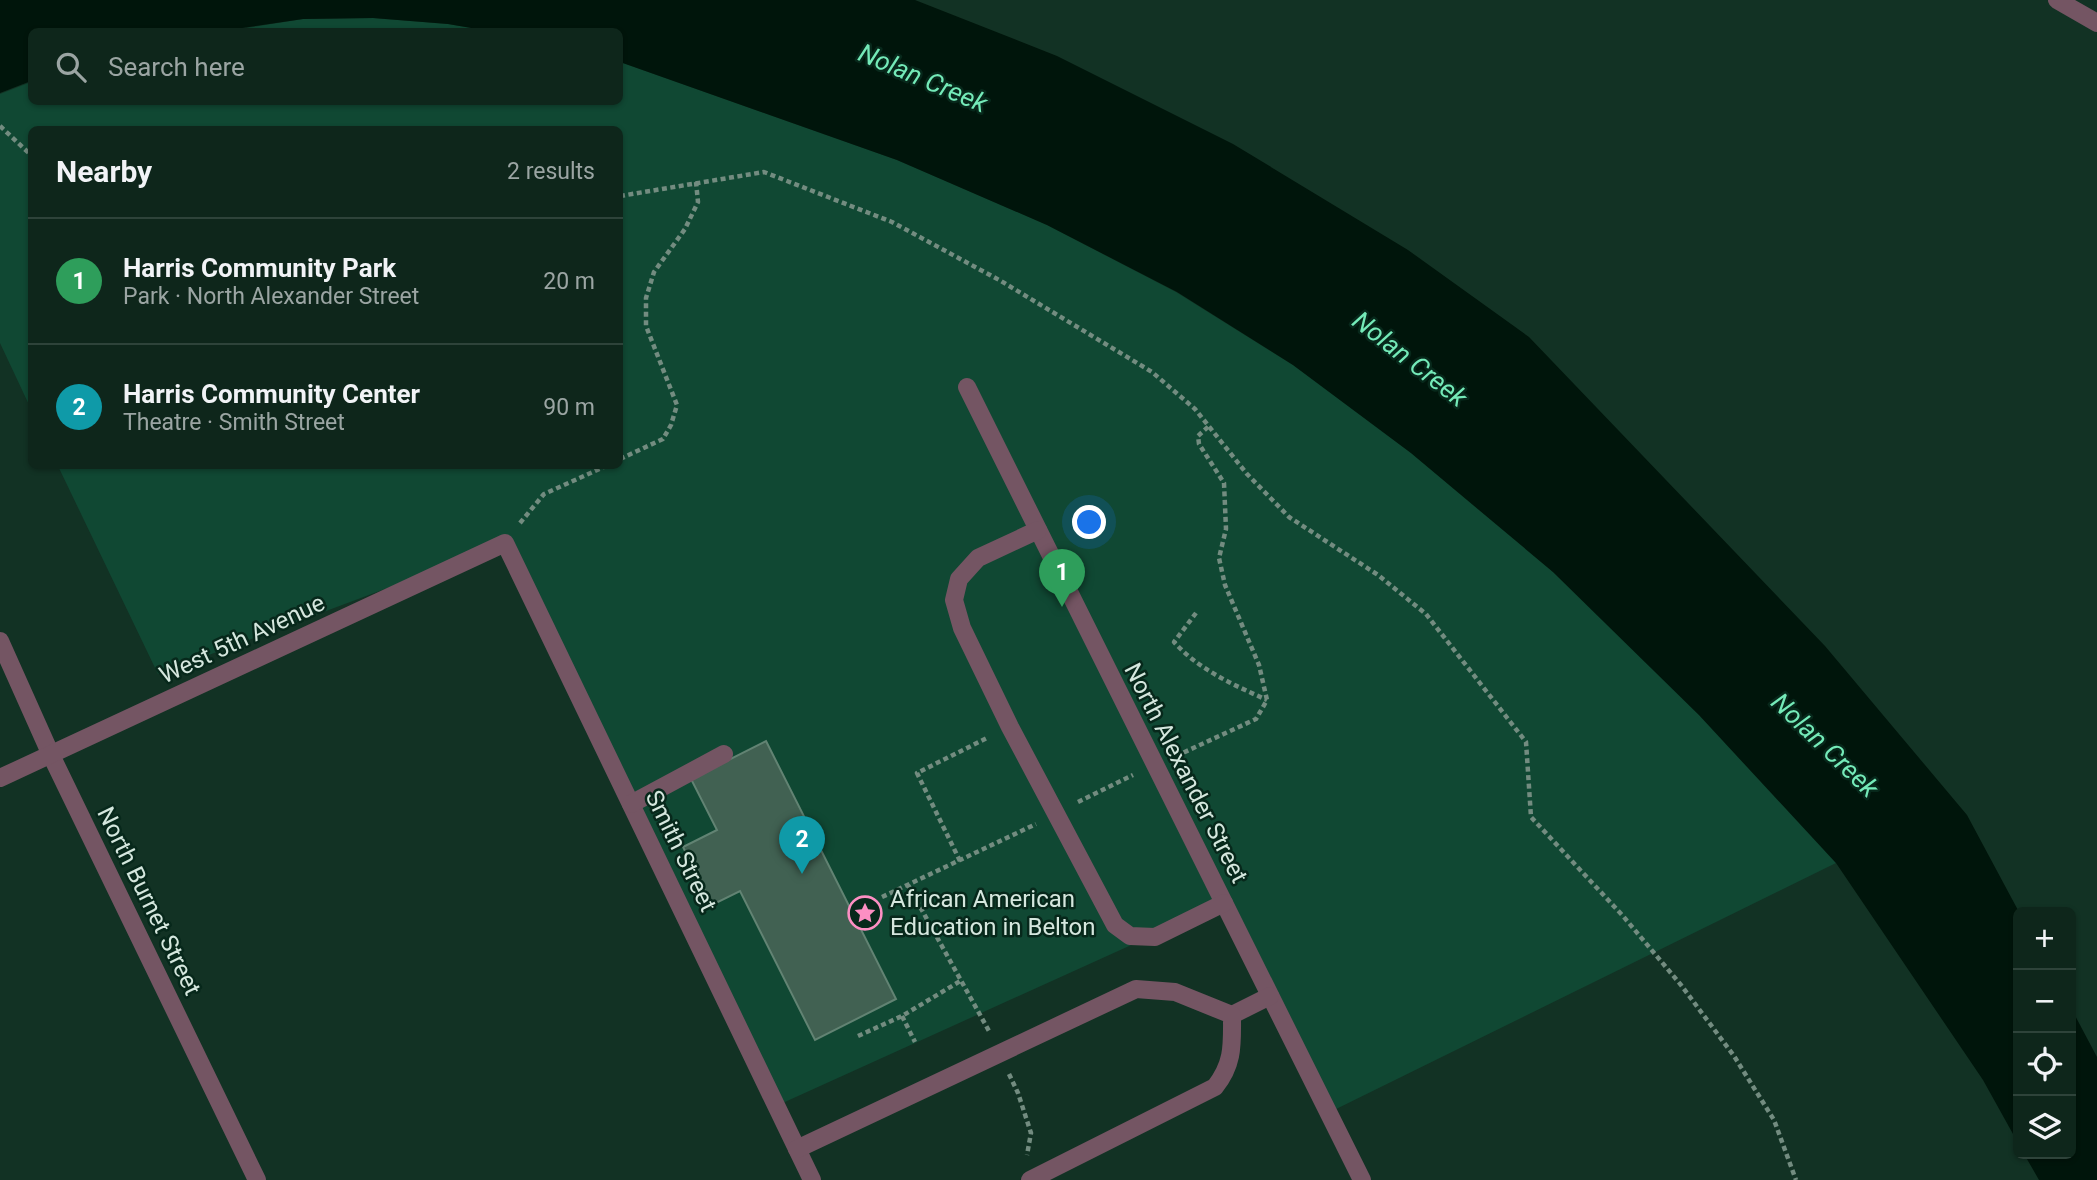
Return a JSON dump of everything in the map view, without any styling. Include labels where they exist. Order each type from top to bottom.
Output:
[{"type":"street","points":[[2057,0],[2094,21]]},
{"type":"street","points":[[2085,0],[2094,21]]},
{"type":"street","name":"North Alexander Street","points":[[967,387],[1362,1180]]},
{"type":"street","points":[[1038,530],[978,558],[959,579],[954,600],[962,628],[1010,727],[1115,925],[1130,936],[1155,937],[1224,903]]},
{"type":"street","name":"West 5th Avenue","points":[[0,778],[505,544]]},
{"type":"street","name":"Smith Street","points":[[505,544],[812,1180]]},
{"type":"street","name":"North Burnet Street","points":[[0,642],[51,755],[257,1180]]},
{"type":"street","points":[[631,804],[724,754]]},
{"type":"street","points":[[797,1149],[1136,989],[1175,992],[1232,1015],[1270,996]]},
{"type":"street","points":[[1030,1180],[1215,1087],[1226,1073],[1232,1047],[1232,1015]]},
{"type":"path","points":[[0,126],[28,152]]},
{"type":"path","points":[[623,195],[764,172],[892,222],[1048,308],[1152,372],[1195,409],[1247,474],[1289,517],[1378,575],[1426,614],[1526,742],[1531,817],[1623,916],[1681,985],[1734,1056],[1774,1120],[1796,1180]]},
{"type":"path","points":[[623,458],[663,439],[677,405],[646,326],[646,298],[654,272],[685,229],[698,202],[696,182]]},
{"type":"path","points":[[505,544],[544,494],[599,469]]},
{"type":"path","points":[[1196,613],[1174,642],[1188,657],[1225,681],[1267,700]]},
{"type":"path","points":[[960,861],[917,772],[1010,727]]},
{"type":"path","points":[[908,885],[962,980],[1018,1093],[1031,1133],[1027,1156]]},
{"type":"path","points":[[858,1036],[902,1016],[962,980]]},
{"type":"path","points":[[902,1016],[915,1042]]},
{"type":"green space","points":[[373,18],[471,28],[246,28],[303,19]]},
{"type":"green space","points":[[623,63],[897,160],[1047,225],[1176,292],[1293,365],[1411,453],[1553,572],[1699,715],[1836,863],[1328,1113],[1224,903],[776,1106],[505,544],[158,674],[59,469],[623,469],[623,126],[28,126],[28,403],[0,343],[0,94],[28,83],[28,105],[623,105]]},
{"type":"water","name":"Nolan Creek","points":[[0,0],[915,0],[1057,56],[1233,144],[1408,250],[1529,337],[1825,646],[1967,815],[2016,907],[2013,907],[2013,1134],[1983,1080],[1836,863],[1699,715],[1553,572],[1411,453],[1293,365],[1177,292],[1047,225],[897,160],[623,63],[623,28],[471,28],[373,18],[303,19],[242,28],[28,28],[28,82],[0,93]]},
{"type":"water","points":[[2076,1017],[2097,1057],[2097,1180],[2039,1180],[2027,1159],[2076,1159]]},
{"type":"building","points":[[766,741],[896,999],[815,1040],[740,891],[712,905],[683,847],[717,830],[691,779]]},
{"type":"place","name":"Harris Community Park","points":[[1062,607]]},
{"type":"place","name":"Harris Community Center","points":[[802,874]]},
{"type":"place","name":"African American Education in Belton","points":[[865,913]]}]
